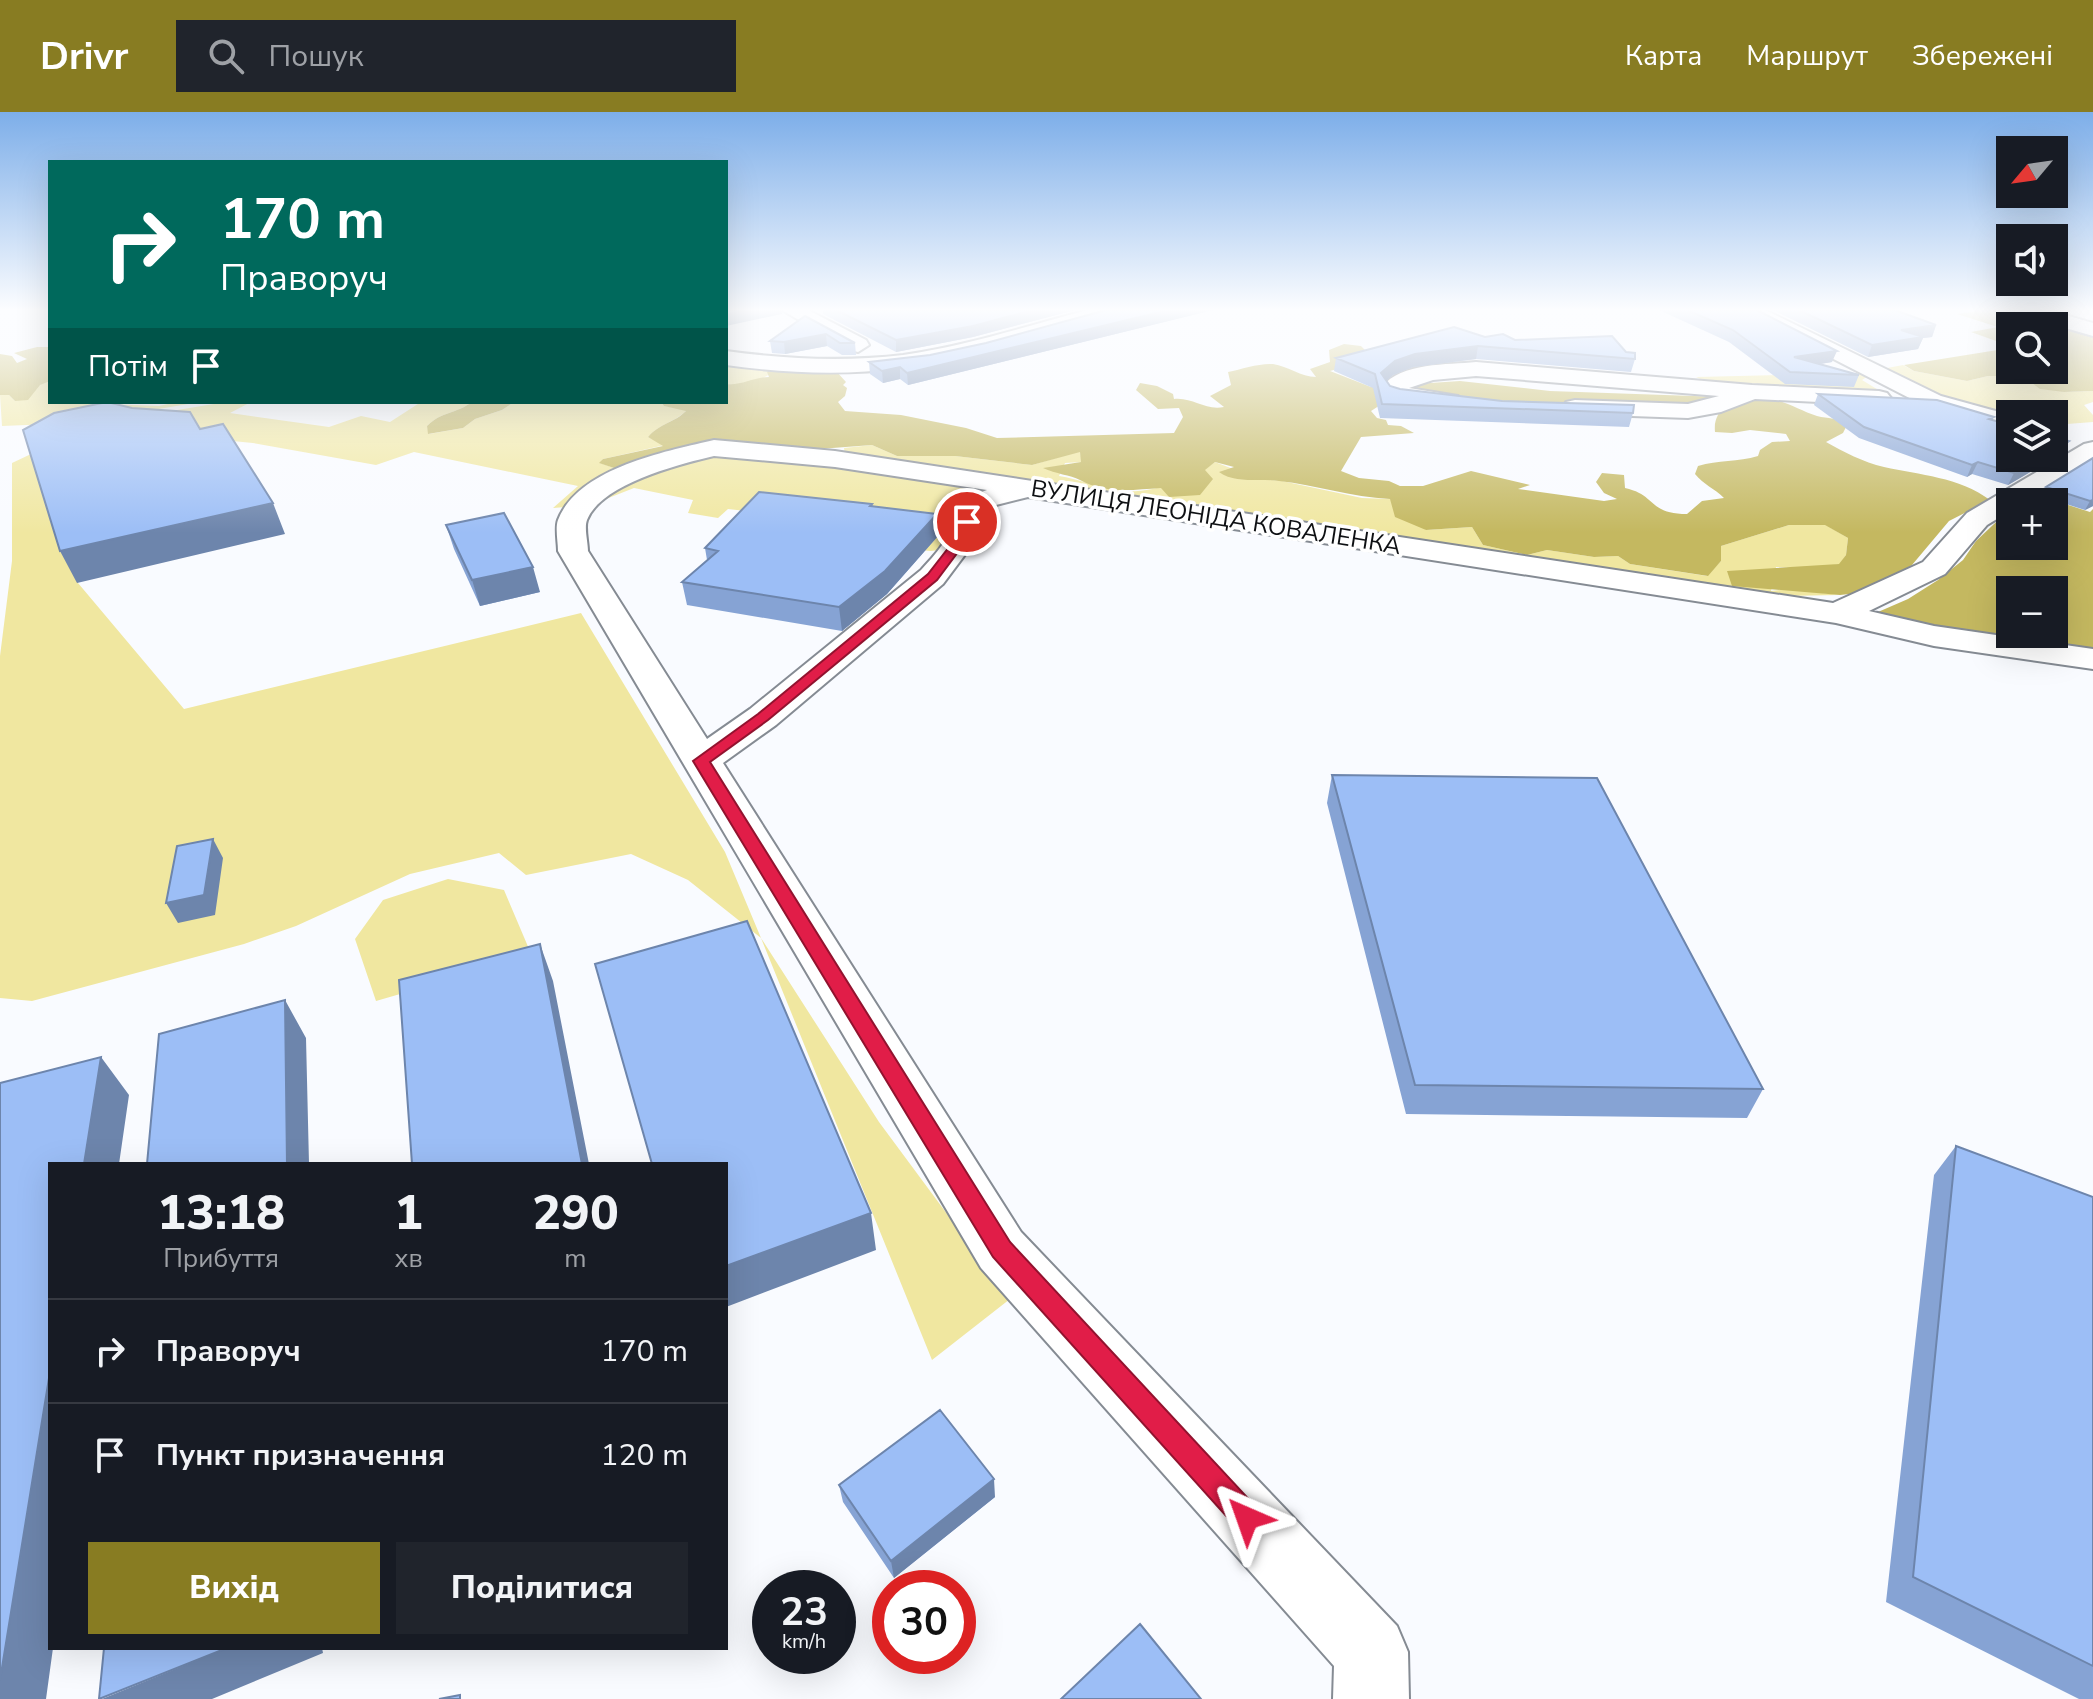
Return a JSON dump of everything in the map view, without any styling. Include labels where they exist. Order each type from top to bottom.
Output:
[{"type":"street","points":[[1398,384],[1394,387],[1398,393],[1473,403]]},
{"type":"street","points":[[1657,384],[1933,401]]},
{"type":"street","points":[[1900,384],[1933,401],[1996,419]]},
{"type":"street","points":[[1546,406],[1688,411],[1712,407],[1752,392]]},
{"type":"street","points":[[1836,613],[1934,568],[1977,519],[2084,445]]},
{"type":"street","name":"ВУЛИЦЯ ЛЕОНІДА КОВАЛЕНКА","points":[[1371,1699],[1371,1652],[1001,1250],[573,551],[572,521],[590,496],[650,463],[714,448],[835,459],[1029,488],[1836,613],[1934,636],[2093,659]]},
{"type":"street","points":[[701,761],[763,717],[932,577],[955,548],[967,522],[986,499],[1029,488]]},
{"type":"shaded area","points":[[0,384],[42,384],[28,400],[15,401],[9,395],[0,395]]},
{"type":"shaded area","points":[[41,384],[48,384],[48,404],[188,404],[76,423],[2,426],[0,395],[9,395],[15,401]]},
{"type":"shaded area","points":[[728,384],[844,384],[847,388],[845,396],[838,402],[845,411],[901,415],[966,428],[997,438],[1174,433],[1183,417],[1179,408],[1158,409],[1136,390],[1139,384],[1157,386],[1173,394],[1174,399],[1217,408],[1224,407],[1210,396],[1231,385],[1363,384],[1371,387],[1488,384],[1550,391],[1722,397],[1686,408],[1388,400],[1371,411],[1377,418],[1386,420],[1388,425],[1401,426],[1414,433],[1361,437],[1341,471],[1400,486],[1423,486],[1471,471],[1530,485],[1518,489],[1604,501],[1617,499],[1604,493],[1596,482],[1602,473],[1624,475],[1625,488],[1643,495],[1665,511],[1687,514],[1702,501],[1724,498],[1695,474],[1698,466],[1758,456],[1760,450],[1772,442],[1790,441],[1786,434],[1750,430],[1715,432],[1715,422],[1724,408],[1740,400],[1759,398],[1844,422],[1847,425],[1843,433],[1826,442],[1854,456],[1884,467],[1965,486],[1990,500],[1949,521],[1912,565],[1867,592],[1840,595],[1732,586],[1727,571],[1839,564],[1846,555],[1848,538],[1825,525],[1789,525],[1721,546],[1721,561],[1708,576],[1630,564],[1618,556],[1594,557],[1547,550],[1527,555],[1483,545],[1472,527],[1426,530],[1395,517],[1390,499],[1279,481],[1233,478],[1219,472],[1234,467],[1215,462],[1205,470],[1213,479],[1200,495],[1169,497],[1161,488],[1109,489],[1043,468],[1081,462],[1080,452],[1032,465],[955,456],[897,456],[872,445],[806,450],[737,445],[617,469],[599,463],[603,459],[663,446],[648,437],[686,411],[662,404],[728,404]]},
{"type":"shaded area","points":[[1753,384],[1869,384],[1885,394]]},
{"type":"shaded area","points":[[1913,384],[2044,384],[2064,392],[2093,391],[2093,402],[2084,405],[2093,415],[2093,422],[2068,424],[2068,400],[1996,400],[1996,415],[1952,403]]},
{"type":"shaded area","points":[[2034,384],[2093,384],[2093,391],[2040,389]]},
{"type":"shaded area","points":[[214,404],[247,404],[230,413],[329,427],[361,416],[390,422],[418,404],[469,404],[433,421],[427,426],[429,434],[463,428],[475,419],[511,404],[662,404],[687,410],[648,437],[665,445],[603,459],[600,463],[617,469],[566,507],[553,508],[578,486],[414,452],[376,465],[253,443],[120,430],[78,583],[184,709],[581,613],[725,852],[761,938],[688,880],[631,854],[526,875],[499,853],[410,874],[296,926],[244,944],[32,1001],[0,998],[0,656],[12,561],[12,463],[48,446],[153,414]]},
{"type":"shaded area","points":[[469,404],[511,404],[475,419],[463,428],[428,434],[427,426],[433,421]]},
{"type":"shaded area","points":[[872,445],[897,456],[955,456],[1032,465],[1080,451],[1082,462],[1065,463],[1059,476],[1127,491],[1167,485],[1215,462],[1259,479],[1362,498],[1390,499],[1426,530],[1472,527],[1483,545],[1527,555],[1547,550],[1594,557],[1618,556],[1630,564],[1707,576],[1721,561],[1721,546],[1789,525],[1826,525],[1848,538],[1846,555],[1840,564],[1816,568],[1776,567],[1771,591],[1787,589],[1840,595],[1782,596],[845,455],[844,448]]},
{"type":"shaded area","points":[[725,453],[974,487],[990,493],[955,548],[931,551],[908,549],[923,530],[728,509],[718,518],[688,513],[693,500],[634,488],[606,499],[648,472],[692,458]]},
{"type":"shaded area","points":[[2073,476],[2068,488],[2050,488]]},
{"type":"shaded area","points":[[2068,505],[2090,512],[2093,509],[2093,656],[2050,648],[2068,648],[2068,576],[1996,576],[1996,638],[1883,617],[1878,612],[1908,599],[1938,580],[1963,560],[1976,541],[1996,522],[1996,560],[2068,560]]},
{"type":"shaded area","points":[[448,879],[504,890],[532,956],[376,1001],[355,939],[383,900]]},
{"type":"shaded area","points":[[761,938],[879,1122],[1010,1299],[932,1360]]},
{"type":"building","points":[[1377,384],[1502,401],[1634,405],[1633,413],[1382,404]]},
{"type":"building","points":[[1818,394],[1937,400],[1994,417],[1989,419],[1996,421],[1996,468],[1978,462],[1972,465],[1864,427]]},
{"type":"building","points":[[97,404],[115,404],[190,412],[200,429],[223,424],[273,503],[60,551],[23,430],[54,413]]},
{"type":"building","points":[[2093,458],[2093,500],[2068,494],[2068,488],[2046,487]]},
{"type":"building","points":[[759,492],[937,514],[885,571],[839,607],[682,582],[718,551],[705,548]]},
{"type":"building","points":[[504,513],[533,567],[472,580],[446,525]]},
{"type":"building","points":[[1332,775],[1597,778],[1763,1089],[1415,1085]]},
{"type":"building","points":[[213,839],[204,895],[166,903],[177,846]]},
{"type":"building","points":[[747,921],[871,1213],[728,1265],[728,1162],[651,1162],[595,964]]},
{"type":"building","points":[[540,944],[582,1162],[412,1162],[399,980]]},
{"type":"building","points":[[285,1000],[287,1162],[147,1162],[159,1034]]},
{"type":"building","points":[[101,1057],[84,1162],[48,1162],[48,1384],[0,1680],[0,1083]]},
{"type":"building","points":[[1956,1146],[2093,1197],[2093,1666],[1913,1577]]},
{"type":"building","points":[[940,1410],[994,1479],[891,1561],[839,1485]]},
{"type":"building","points":[[1140,1624],[1201,1699],[1061,1699]]},
{"type":"building","points":[[104,1650],[222,1650],[99,1699]]},
{"type":"building","points":[[460,1695],[460,1699],[439,1699]]},
{"type":"route","points":[[967,522],[955,548],[932,577],[763,717],[701,761],[1001,1250],[1247,1518]]}]
